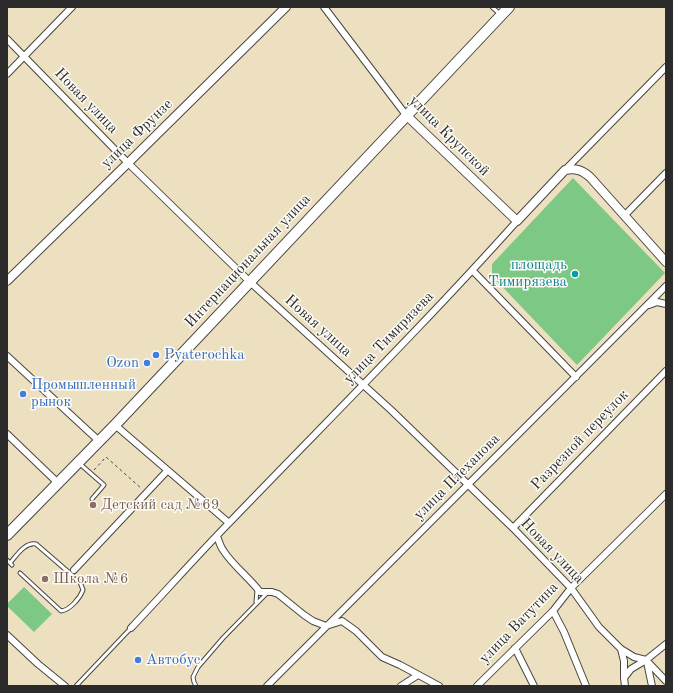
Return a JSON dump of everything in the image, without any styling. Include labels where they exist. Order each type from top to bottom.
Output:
[{"type":"main road","name":"Интернациональная улица","points":[[7,535],[115,425],[509,7]]},
{"type":"street","points":[[7,74],[72,7]]},
{"type":"street","name":"улица Фрунзе","points":[[7,281],[286,7]]},
{"type":"street","name":"улица Крупской","points":[[324,7],[406,115],[517,221]]},
{"type":"street","name":"Новая улица","points":[[7,39],[128,163],[250,282],[364,385],[513,528],[571,588],[600,627],[621,649],[634,657],[646,660]]},
{"type":"street","name":"улица Тимирязева","points":[[131,628],[229,523],[473,271],[565,170],[666,67]]},
{"type":"street","points":[[565,170],[577,170],[586,174],[666,262]]},
{"type":"street","points":[[624,216],[666,173]]},
{"type":"street","points":[[473,271],[576,377]]},
{"type":"street","name":"улица Плеханова","points":[[268,686],[326,626],[355,599],[666,286]]},
{"type":"street","points":[[646,306],[656,302],[666,304]]},
{"type":"street","points":[[7,356],[99,441]]},
{"type":"street","name":"Разрезной переулок","points":[[513,528],[666,371]]},
{"type":"street","points":[[115,425],[229,523]]},
{"type":"street","points":[[7,434],[58,483]]},
{"type":"street","points":[[72,572],[167,471]]},
{"type":"street","name":"улица Ватутина","points":[[477,686],[552,610],[571,588],[666,494]]},
{"type":"street","points":[[217,536],[222,549],[236,567],[245,574],[260,592],[272,592],[278,594],[304,615],[313,621],[326,626],[342,621],[356,631],[382,657],[439,686]]},
{"type":"street","points":[[552,610],[564,632],[586,686]]},
{"type":"street","points":[[7,635],[38,664],[65,686]]},
{"type":"street","points":[[624,678],[631,669],[646,660],[666,644]]},
{"type":"street","points":[[515,648],[534,686]]},
{"type":"street","points":[[621,649],[624,661],[625,686]]},
{"type":"street","points":[[646,660],[666,681]]},
{"type":"street","points":[[646,660],[652,686]]},
{"type":"street","points":[[401,686],[418,675]]},
{"type":"lane","points":[[492,7],[501,15]]},
{"type":"lane","points":[[78,462],[104,485],[92,499]]},
{"type":"lane","points":[[10,562],[25,546],[33,544],[38,546],[72,572],[80,582],[83,590],[82,594],[69,608],[61,611],[20,573]]},
{"type":"lane","points":[[256,588],[258,595],[256,604]]},
{"type":"lane","points":[[196,686],[193,677],[195,670],[223,638],[267,593]]},
{"type":"lane","points":[[76,686],[131,628]]},
{"type":"path","points":[[91,474],[106,457],[146,493]]},
{"type":"green space","name":"площадь Тимирязева","points":[[573,178],[665,273],[577,365],[492,276],[492,264]]},
{"type":"green space","points":[[24,587],[52,614],[34,632],[7,606],[7,604]]},
{"type":"place","name":"площадь Тимирязева","points":[[575,274]]},
{"type":"place","name":"Pyaterochka","points":[[156,355]]},
{"type":"place","name":"Ozon","points":[[147,363]]},
{"type":"place","name":"Промышленный рынок","points":[[23,394]]},
{"type":"place","name":"Детский сад №69","points":[[93,505]]},
{"type":"place","name":"Школа №6","points":[[45,579]]},
{"type":"place","name":"Автобус","points":[[138,660]]}]
